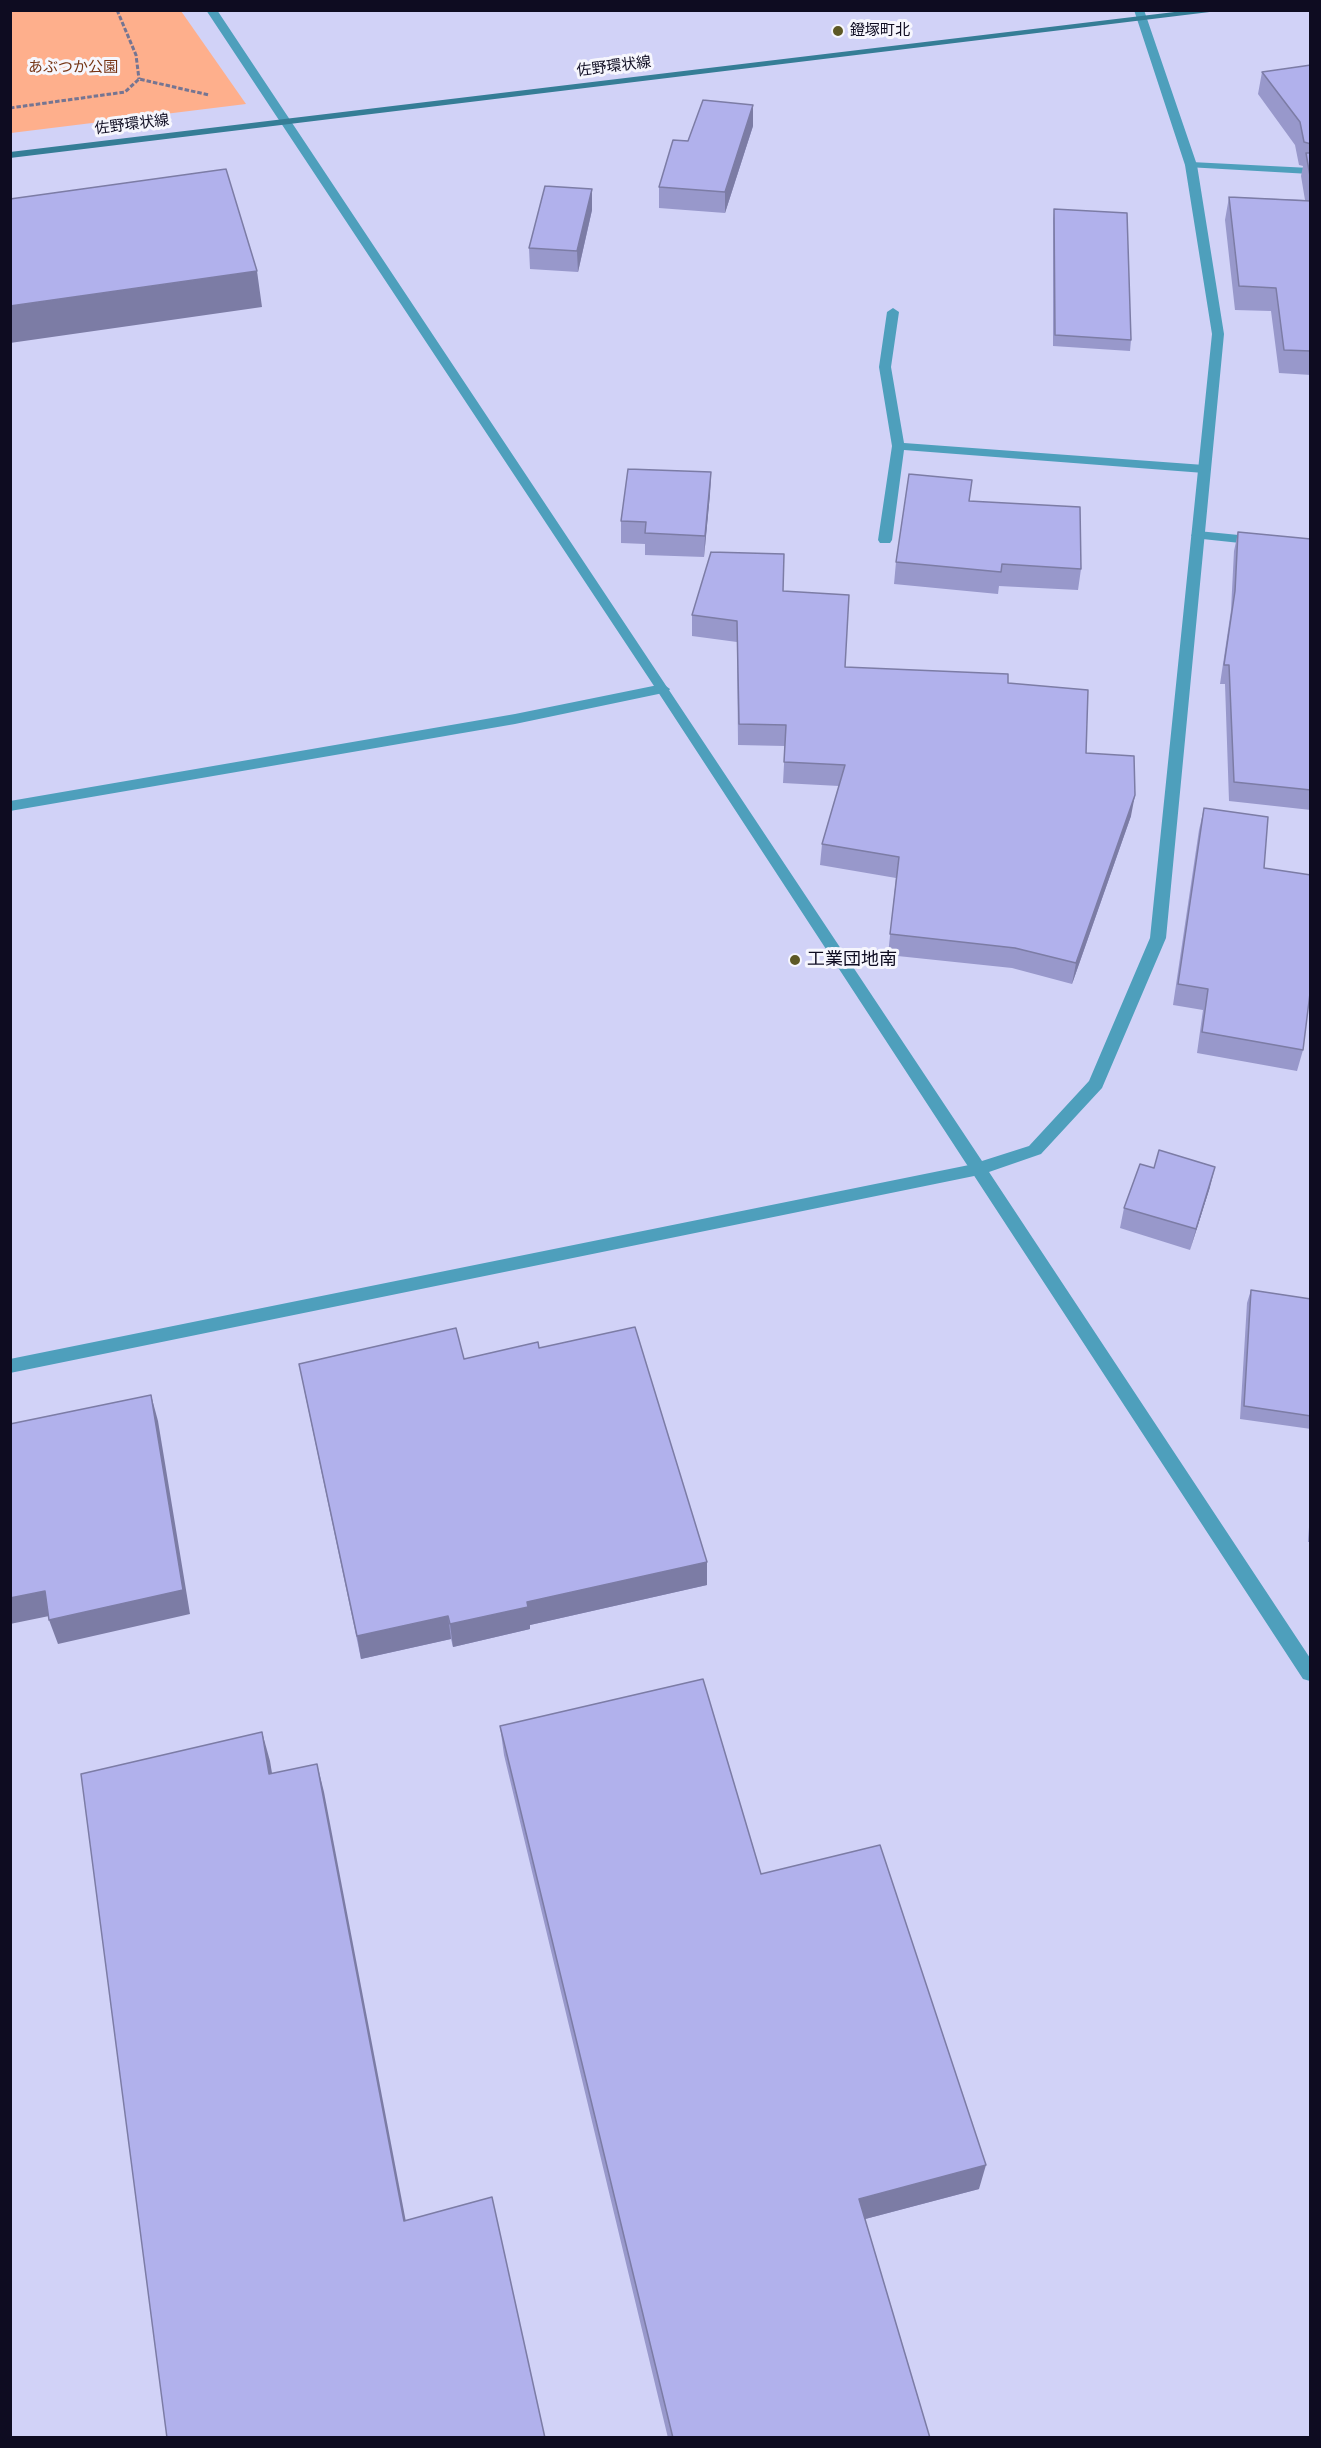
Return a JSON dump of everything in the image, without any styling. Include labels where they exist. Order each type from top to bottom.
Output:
[{"type":"main road","name":"佐野環状線","points":[[10,155],[1142,15],[1221,10]]},
{"type":"street","points":[[211,10],[663,689],[1311,1673]]},
{"type":"street","points":[[10,1366],[979,1168],[1035,1150],[1096,1084],[1158,938],[1218,334],[1191,165],[1142,15]]},
{"type":"street","points":[[1191,165],[1311,171]]},
{"type":"street","points":[[885,540],[898,446],[885,367],[893,312]]},
{"type":"street","points":[[898,446],[1204,468]]},
{"type":"street","points":[[1198,535],[1277,543]]},
{"type":"street","points":[[10,806],[515,719],[663,689]]},
{"type":"path","points":[[117,10],[136,55],[139,79]]},
{"type":"path","points":[[139,79],[214,97]]},
{"type":"path","points":[[10,108],[125,92],[139,79]]},
{"type":"green space","name":"あぶつか公園","points":[[10,11],[181,11],[246,104],[11,133]]},
{"type":"building","points":[[1311,65],[1311,144],[1304,142],[1300,122],[1262,72]]},
{"type":"building","points":[[703,100],[753,105],[725,192],[659,187],[673,140],[688,141]]},
{"type":"building","points":[[1306,153],[1311,153],[1311,182]]},
{"type":"building","points":[[226,169],[257,271],[10,306],[10,199]]},
{"type":"building","points":[[545,186],[592,189],[577,251],[529,248]]},
{"type":"building","points":[[1229,197],[1311,201],[1311,351],[1284,350],[1276,288],[1239,286]]},
{"type":"building","points":[[1054,209],[1127,213],[1131,340],[1055,335]]},
{"type":"building","points":[[628,469],[711,472],[705,536],[645,533],[646,522],[621,521]]},
{"type":"building","points":[[909,474],[972,480],[969,501],[1080,507],[1081,569],[1002,564],[1001,572],[896,562]]},
{"type":"building","points":[[1238,532],[1311,539],[1311,790],[1234,782],[1229,665],[1224,665],[1235,591]]},
{"type":"building","points":[[711,552],[784,554],[783,591],[849,595],[845,667],[1008,674],[1008,683],[1088,690],[1086,753],[1134,756],[1135,795],[1076,963],[1015,948],[890,934],[899,857],[822,844],[845,765],[784,762],[786,725],[739,724],[737,621],[692,615]]},
{"type":"building","points":[[1204,808],[1268,817],[1264,868],[1311,875],[1311,985],[1303,1050],[1202,1032],[1208,989],[1178,984]]},
{"type":"building","points":[[1159,1150],[1215,1167],[1196,1229],[1124,1208],[1140,1164],[1154,1168]]},
{"type":"building","points":[[1251,1290],[1311,1299],[1311,1416],[1244,1406]]},
{"type":"building","points":[[635,1327],[707,1562],[527,1602],[528,1607],[450,1624],[448,1616],[357,1636],[299,1364],[456,1328],[464,1359],[538,1342],[539,1348]]},
{"type":"building","points":[[151,1395],[183,1590],[49,1620],[45,1591],[10,1598],[10,1424]]},
{"type":"building","points":[[703,1679],[761,1874],[880,1845],[986,2165],[859,2199],[930,2438],[673,2438],[500,1726]]},
{"type":"building","points":[[262,1732],[269,1774],[317,1764],[404,2221],[492,2197],[545,2438],[167,2438],[81,1774]]},
{"type":"place","name":"鐙塚町北","points":[[838,31]]},
{"type":"place","name":"工業団地南","points":[[795,960]]}]
